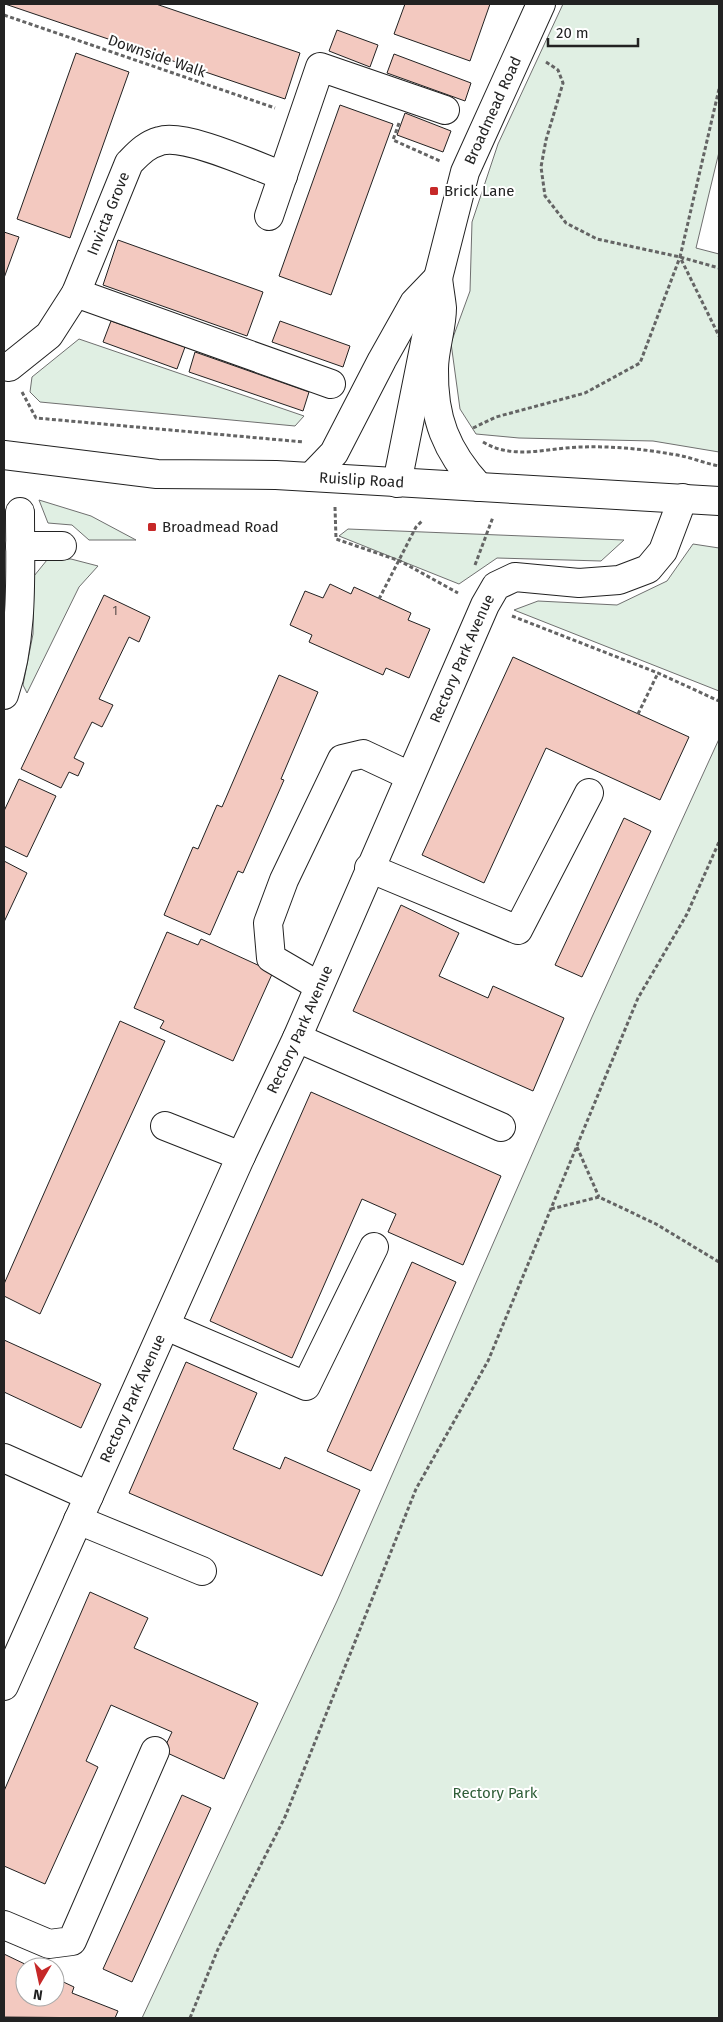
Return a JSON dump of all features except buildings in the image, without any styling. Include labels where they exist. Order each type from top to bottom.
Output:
[{"type":"street","name":"Broadmead Road","points":[[397,483],[438,278],[465,172],[541,4]]},
{"type":"street","points":[[269,216],[320,67],[444,110]]},
{"type":"street","name":"Invicta Grove","points":[[6,366],[49,335],[76,293],[129,163],[144,147],[162,140],[182,139],[283,176]]},
{"type":"street","points":[[311,477],[334,453],[414,303],[438,278]]},
{"type":"street","points":[[438,278],[442,309],[434,368],[436,406],[441,431],[460,466],[492,488]]},
{"type":"street","points":[[76,293],[331,384]]},
{"type":"street","name":"Ruislip Road","points":[[4,455],[157,474],[276,475],[719,501]]},
{"type":"street","name":"Rectory Park Avenue","points":[[4,1686],[241,1156],[297,1038],[369,868],[485,605],[496,586],[515,577],[579,583],[619,580],[648,569],[664,551],[683,498]]},
{"type":"street","points":[[4,695],[12,670],[20,607],[20,512]]},
{"type":"street","points":[[20,546],[62,546]]},
{"type":"street","points":[[319,986],[271,958],[268,923],[284,880],[342,759],[363,754],[410,776]]},
{"type":"street","points":[[369,868],[518,930],[589,793]]},
{"type":"street","points":[[297,1038],[501,1127]]},
{"type":"street","points":[[165,1126],[241,1156]]},
{"type":"street","points":[[166,1326],[306,1386],[374,1247]]},
{"type":"street","points":[[4,1458],[83,1508],[202,1571]]},
{"type":"street","points":[[4,1925],[49,1944],[72,1941],[155,1751]]},
{"type":"path","name":"Downside Walk","points":[[4,15],[303,118]]},
{"type":"path","points":[[520,52],[558,70],[563,83],[546,140],[541,167],[545,196],[566,223],[597,239],[680,257],[719,268]]},
{"type":"path","points":[[469,430],[496,417],[584,393],[640,363],[680,257],[719,90]]},
{"type":"path","points":[[407,97],[393,140],[465,172]]},
{"type":"path","points":[[680,257],[719,336]]},
{"type":"path","points":[[6,366],[36,418],[306,442]]},
{"type":"path","points":[[475,437],[490,446],[521,453],[583,447],[621,449],[671,454],[719,466]]},
{"type":"path","points":[[473,569],[492,488]]},
{"type":"path","points":[[379,598],[416,527],[423,520]]},
{"type":"path","points":[[638,714],[658,673]]},
{"type":"path","points":[[190,2018],[218,1949],[285,1817],[416,1489],[488,1361],[638,998],[687,914],[719,842]]},
{"type":"path","points":[[577,1147],[599,1197]]},
{"type":"path","points":[[551,1209],[599,1197],[656,1224],[719,1262]]},
{"type":"green space","points":[[563,4],[719,4],[719,152],[696,248],[719,254],[719,452],[653,441],[519,438],[476,434],[460,409],[451,343],[470,291],[472,222],[498,144]]},
{"type":"green space","points":[[79,339],[304,416],[295,426],[40,402],[30,392],[32,377]]},
{"type":"green space","points":[[39,500],[91,516],[136,540],[89,540],[72,525],[48,523]]},
{"type":"green space","points":[[348,529],[624,540],[601,561],[497,558],[459,584],[339,536]]},
{"type":"green space","points":[[693,544],[719,548],[719,691],[514,610],[538,601],[617,605],[667,581]]},
{"type":"green space","points":[[71,559],[98,566],[79,587],[27,693],[23,685],[33,634],[34,576],[47,560]]},
{"type":"green space","name":"Rectory Park","points":[[719,739],[719,2018],[142,2018],[337,1601],[592,1017]]},
{"type":"place","name":"Brick Lane","points":[[434,191]]},
{"type":"place","name":"Broadmead Road","points":[[152,527]]}]
